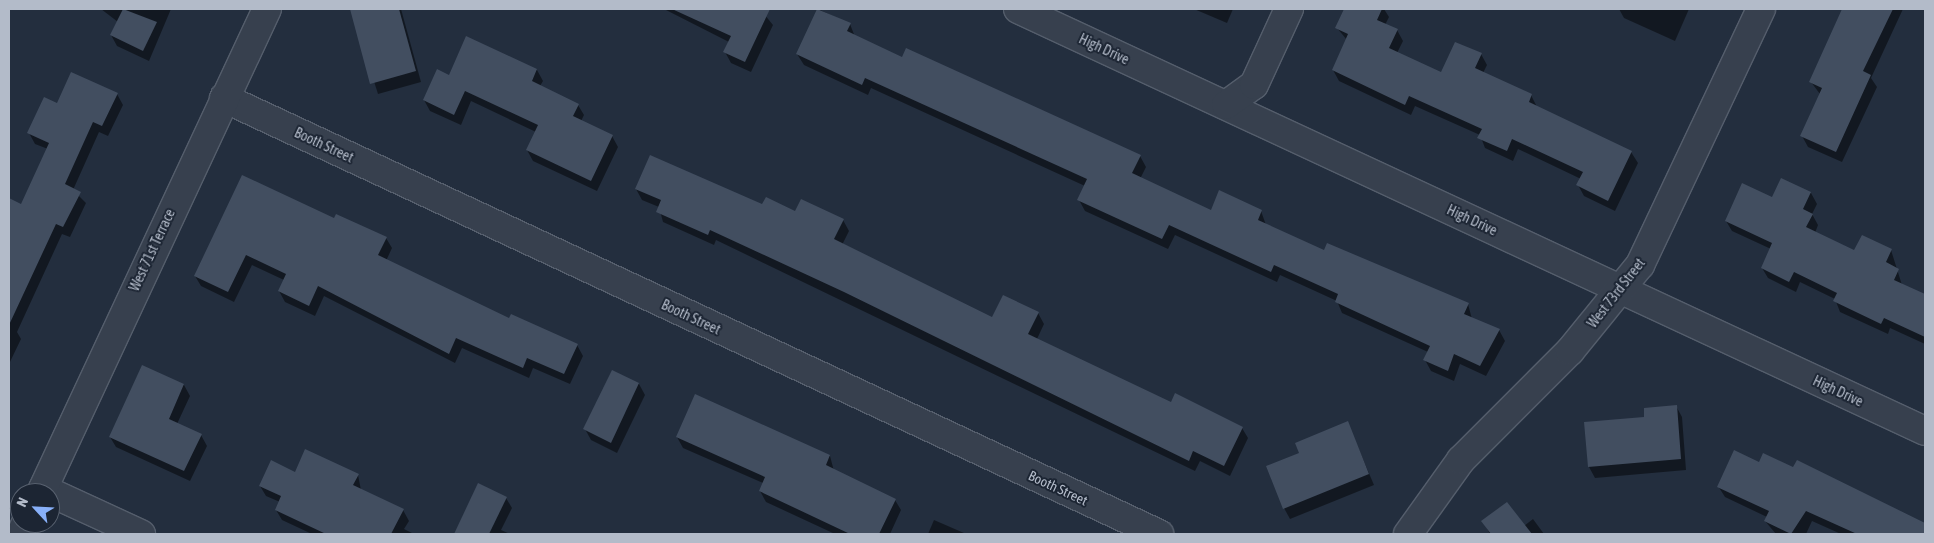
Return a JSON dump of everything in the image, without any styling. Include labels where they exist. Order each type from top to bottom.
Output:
[{"type":"street","name":"West 71st Terrace","points":[[46,483],[267,9]]},
{"type":"street","name":"High Drive","points":[[1018,9],[1925,431]]},
{"type":"street","points":[[1226,105],[1254,85],[1289,9]]},
{"type":"street","name":"West 73rd Street","points":[[1408,534],[1461,460],[1570,351],[1620,290],[1654,241],[1761,9]]},
{"type":"street","name":"Booth Street","points":[[224,98],[1159,534]]},
{"type":"street","points":[[60,499],[141,534]]},
{"type":"building","points":[[123,9],[157,22],[143,51],[110,35]]},
{"type":"building","points":[[350,9],[399,9],[416,71],[370,84]]},
{"type":"building","points":[[672,9],[770,9],[745,62],[723,52],[731,36]]},
{"type":"building","points":[[817,9],[851,23],[847,31],[902,57],[906,48],[1141,155],[1132,173],[1211,210],[1219,190],[1262,210],[1258,220],[1324,250],[1327,243],[1469,303],[1464,314],[1500,329],[1480,366],[1454,354],[1448,371],[1423,360],[1430,346],[1335,302],[1338,294],[1274,265],[1271,272],[1169,225],[1162,239],[1077,200],[1087,179],[865,78],[862,85],[796,54]]},
{"type":"building","points":[[1344,9],[1382,9],[1377,20],[1398,29],[1389,48],[1441,72],[1455,42],[1482,53],[1475,68],[1532,94],[1529,102],[1632,151],[1608,201],[1576,185],[1583,172],[1512,139],[1507,151],[1477,138],[1482,129],[1409,96],[1405,105],[1332,70],[1348,34],[1335,28]]},
{"type":"building","points":[[1842,9],[1893,9],[1863,71],[1871,75],[1836,152],[1800,136],[1822,88],[1809,82]]},
{"type":"building","points":[[466,36],[537,69],[532,81],[579,104],[573,116],[613,135],[591,181],[526,150],[538,125],[465,91],[454,115],[423,100],[437,69],[449,75]]},
{"type":"building","points":[[71,72],[118,93],[102,126],[93,122],[65,184],[81,192],[63,227],[56,224],[9,325],[9,198],[21,204],[49,143],[27,133],[44,97],[57,103]]},
{"type":"building","points":[[650,155],[762,204],[766,197],[795,211],[801,199],[844,219],[834,239],[992,317],[1003,295],[1039,312],[1028,334],[1171,402],[1175,393],[1243,427],[1224,466],[1193,451],[1189,461],[844,292],[710,230],[708,235],[656,212],[661,200],[635,189]]},
{"type":"building","points":[[242,175],[334,218],[336,214],[387,237],[378,255],[509,318],[511,314],[578,344],[564,374],[527,358],[523,368],[456,338],[449,354],[318,286],[309,306],[278,291],[286,274],[246,255],[228,292],[194,276]]},
{"type":"building","points":[[1781,178],[1811,192],[1803,209],[1813,214],[1806,227],[1854,250],[1862,235],[1892,249],[1886,262],[1899,269],[1894,280],[1925,294],[1925,337],[1884,318],[1881,324],[1833,301],[1837,293],[1794,272],[1789,282],[1761,268],[1772,243],[1725,221],[1742,183],[1772,197]]},
{"type":"building","points":[[142,365],[184,384],[169,419],[202,434],[184,471],[109,437]]},
{"type":"building","points":[[612,370],[639,383],[611,443],[583,429]]},
{"type":"building","points":[[695,394],[830,455],[826,465],[896,499],[879,534],[850,534],[759,491],[765,477],[676,437]]},
{"type":"building","points":[[1677,405],[1681,459],[1588,467],[1584,422],[1644,417],[1644,408]]},
{"type":"building","points":[[1348,421],[1369,474],[1283,509],[1266,466],[1299,453],[1295,443]]},
{"type":"building","points":[[305,449],[359,474],[353,485],[404,509],[391,534],[326,534],[275,510],[281,496],[259,486],[271,460],[295,472]]},
{"type":"building","points":[[1734,450],[1759,462],[1763,453],[1793,467],[1797,460],[1925,523],[1925,534],[1857,534],[1806,511],[1791,534],[1764,521],[1769,511],[1717,487]]},
{"type":"building","points":[[478,483],[507,497],[489,534],[454,534]]},
{"type":"building","points":[[1507,502],[1532,534],[1491,534],[1481,521]]}]
